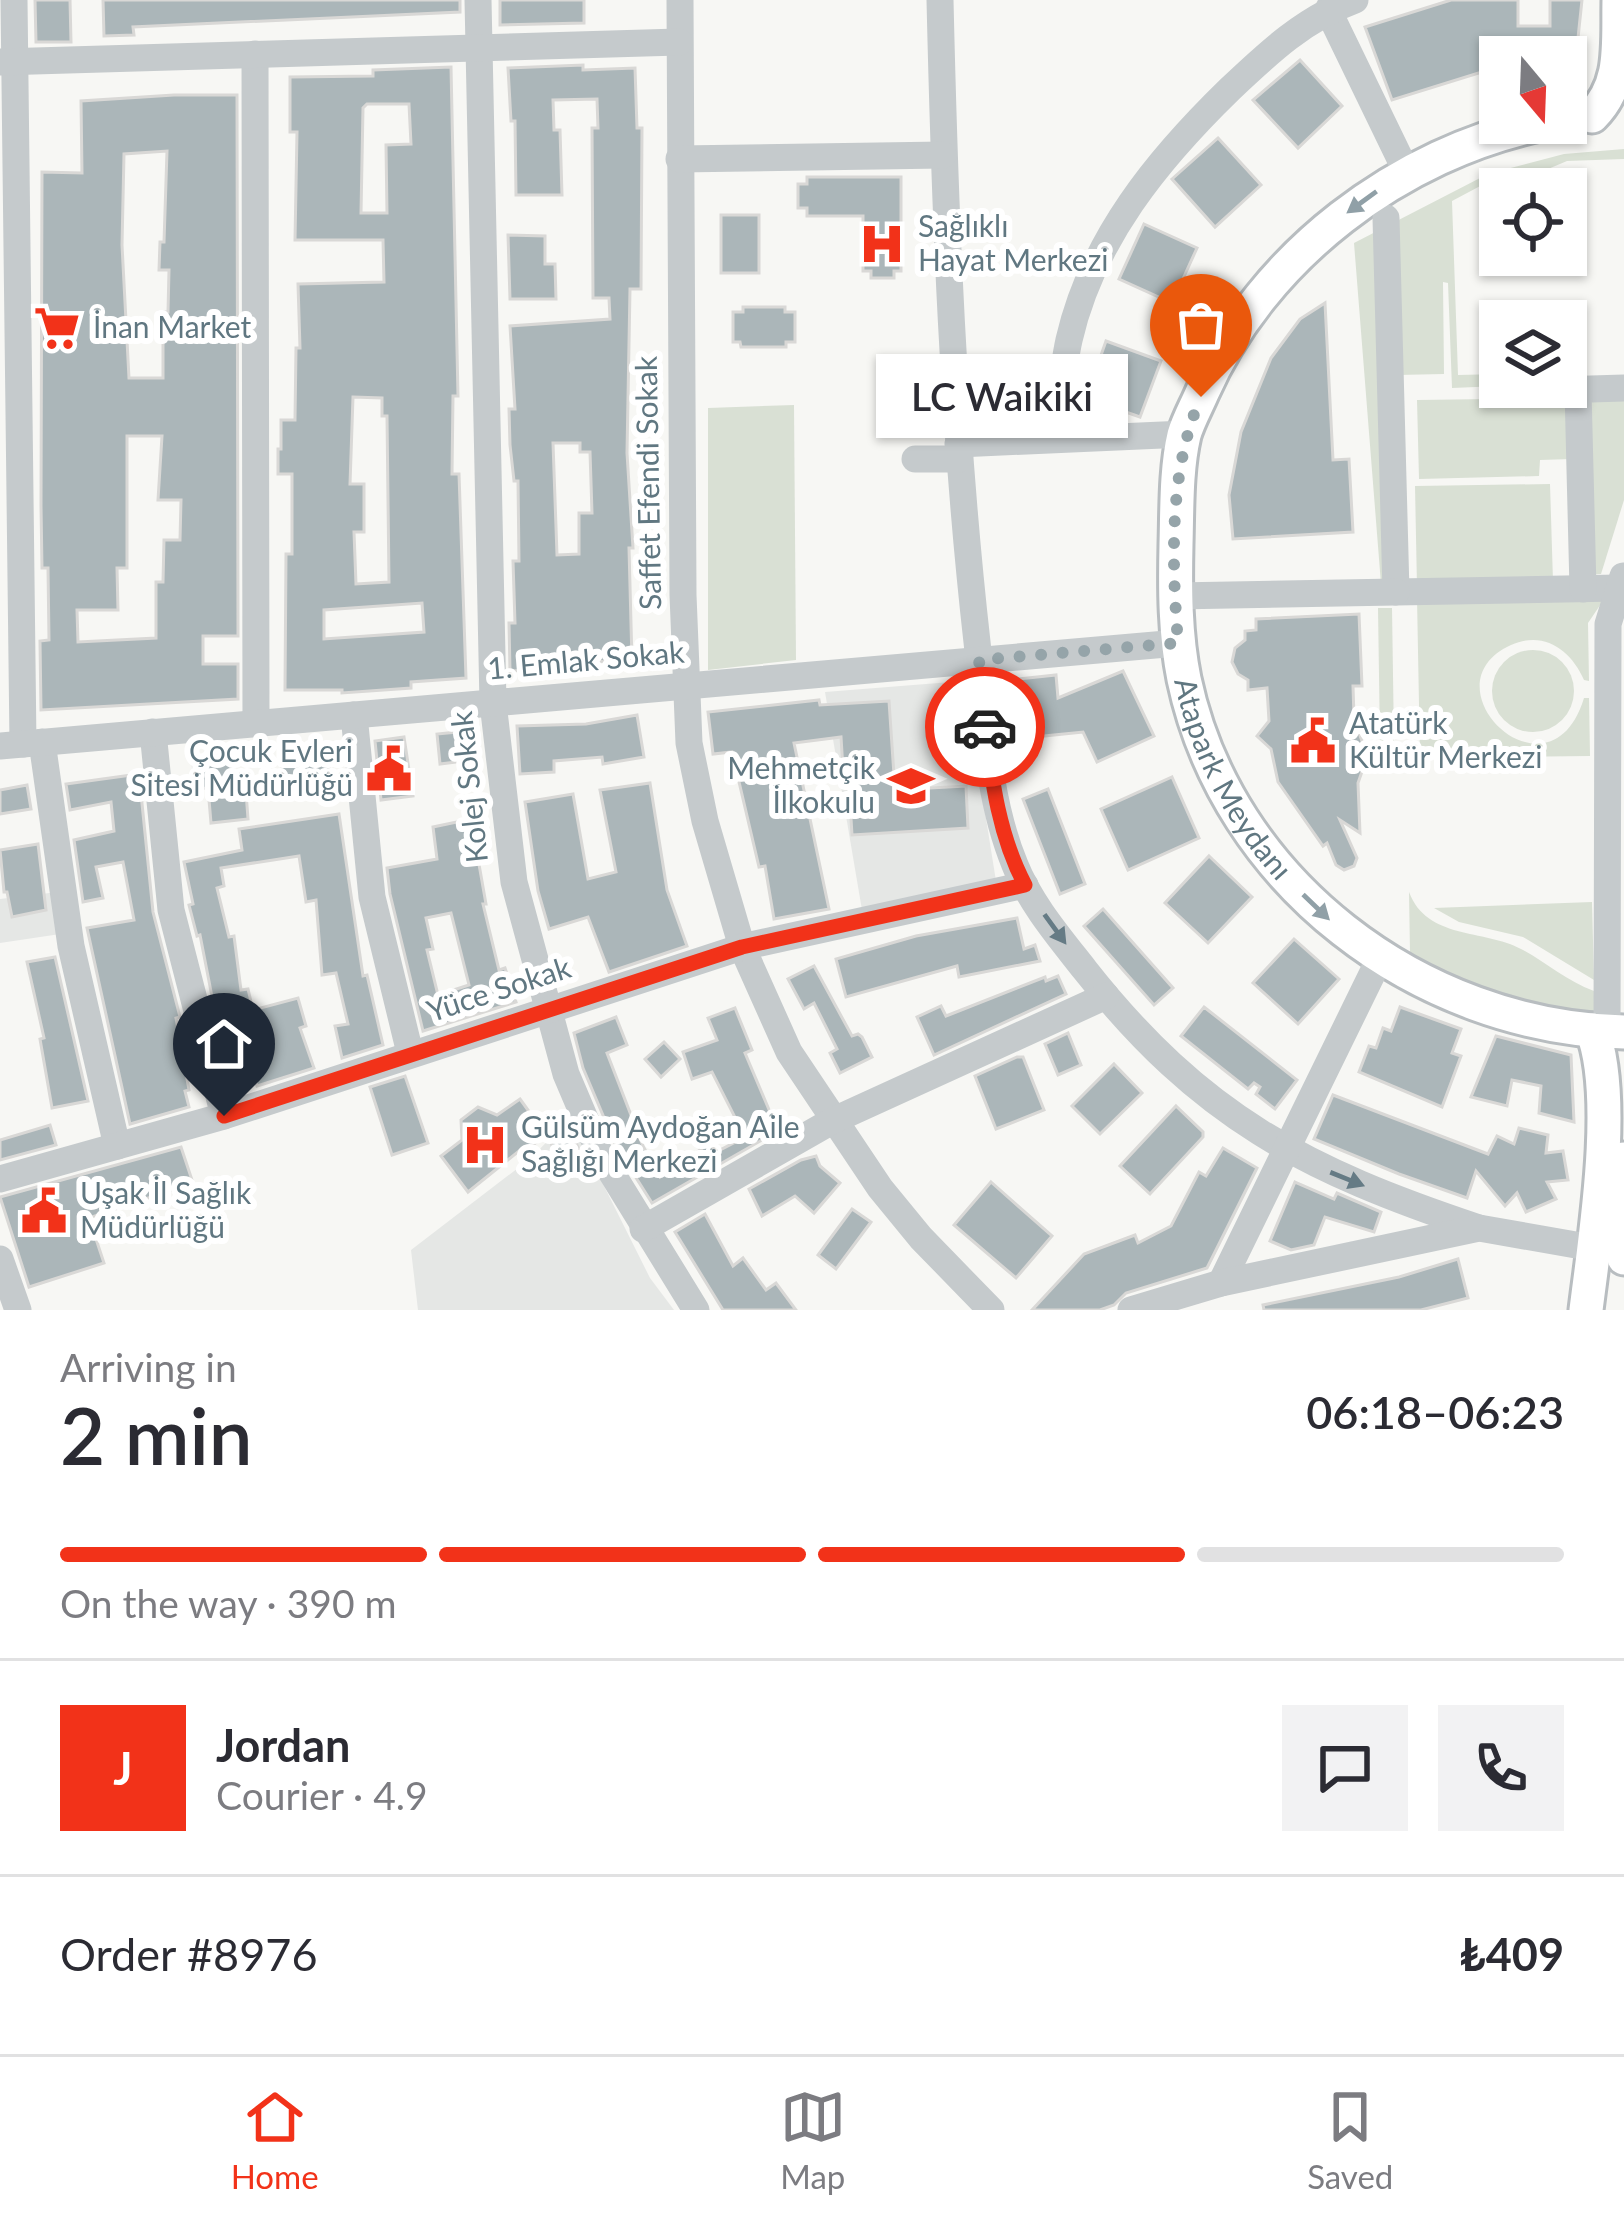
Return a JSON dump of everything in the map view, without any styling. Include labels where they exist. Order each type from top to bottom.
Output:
[{"type":"main road","points":[[1594,117],[1617,83],[1619,0]]},
{"type":"main road","name":"Atapark Meydanı","points":[[1479,141],[1407,173],[1321,236],[1248,313],[1216,360],[1185,434],[1177,506],[1174,596],[1178,643],[1204,742],[1246,823],[1306,897],[1380,958],[1462,1000],[1551,1025],[1608,1031]]},
{"type":"main road","points":[[1608,1031],[1602,1061],[1608,1253]]},
{"type":"main road","points":[[1586,1310],[1608,1253],[1624,1160]]},
{"type":"street","points":[[14,0],[7,62],[10,554],[22,744],[118,1146]]},
{"type":"street","name":"Kolej Sokak","points":[[478,0],[493,703],[514,882],[545,1009],[600,1154],[696,1310]]},
{"type":"street","name":"Saffet Efendi Sokak","points":[[680,0],[682,595],[689,743],[700,802],[742,947],[789,1052],[832,1120],[921,1238],[991,1310]]},
{"type":"street","points":[[940,0],[959,451],[979,660],[994,789],[1006,842],[1025,885],[1106,997],[1196,1089],[1286,1150],[1345,1178],[1479,1228],[1608,1253]]},
{"type":"street","points":[[1055,439],[1069,340],[1087,286],[1122,214],[1209,110],[1281,42],[1339,3],[1407,173]]},
{"type":"street","points":[[7,62],[679,41]]},
{"type":"street","points":[[255,54],[256,724]]},
{"type":"street","points":[[679,160],[944,155]]},
{"type":"street","points":[[1386,218],[1396,592]]},
{"type":"street","points":[[1583,589],[1568,390],[1624,388]]},
{"type":"street","points":[[915,459],[1055,439],[1185,434]]},
{"type":"street","points":[[1174,596],[1583,589],[1622,581],[1608,624],[1617,737],[1608,1031]]},
{"type":"street","name":"1. Emlak Sokak","points":[[22,744],[1178,643]]},
{"type":"street","points":[[354,715],[372,897],[410,1054]]},
{"type":"street","points":[[153,732],[171,910],[224,1116]]},
{"type":"street","name":"Yüce Sokak","points":[[0,1179],[224,1116],[742,947],[1025,885]]},
{"type":"street","points":[[1221,1283],[1380,958]]},
{"type":"street","points":[[643,1229],[832,1120],[1106,997]]},
{"type":"street","points":[[1130,1310],[1221,1283],[1479,1228]]},
{"type":"street","points":[[0,1259],[18,1310]]},
{"type":"shaded area","points":[[1624,149],[1624,159],[1511,168],[1564,154]]},
{"type":"shaded area","points":[[1479,179],[1479,187],[1452,201],[1458,375],[1479,374],[1479,387],[1452,388],[1448,283],[1443,282],[1444,374],[1397,375],[1405,582],[1381,584],[1354,243]]},
{"type":"shaded area","points":[[1624,397],[1624,500],[1601,574],[1584,575],[1583,408],[1587,408],[1587,398]]},
{"type":"shaded area","points":[[1479,399],[1479,408],[1570,408],[1572,459],[1540,460],[1539,476],[1419,479],[1417,400]]},
{"type":"shaded area","points":[[794,405],[796,660],[708,670],[708,408]]},
{"type":"shaded area","points":[[1550,484],[1553,582],[1417,587],[1415,486]]},
{"type":"shaded area","points":[[1607,595],[1588,623],[1589,681],[1564,652],[1534,640],[1511,645],[1487,664],[1480,686],[1486,709],[1501,729],[1522,741],[1546,743],[1567,730],[1584,698],[1589,698],[1590,756],[1420,758],[1417,598]]},
{"type":"shaded area","points":[[1378,608],[1392,608],[1394,742],[1380,742]]},
{"type":"shaded area","points":[[1533,650],[1562,662],[1574,691],[1562,720],[1533,732],[1504,720],[1492,691],[1504,662]]},
{"type":"shaded area","name":"Mehmetçik İlkokulu","points":[[964,681],[996,881],[862,910],[825,692]]},
{"type":"shaded area","points":[[58,892],[67,933],[0,943],[0,899]]},
{"type":"shaded area","points":[[1409,892],[1417,907],[1443,926],[1521,949],[1594,991],[1594,1015],[1476,986],[1410,953]]},
{"type":"shaded area","points":[[1592,902],[1594,980],[1523,937],[1459,922],[1434,908]]},
{"type":"shaded area","points":[[570,1118],[650,1278],[674,1310],[418,1310],[411,1250],[531,1158]]},
{"type":"building","points":[[35,0],[70,0],[71,42],[36,42]]},
{"type":"building","points":[[103,0],[460,0],[460,12],[133,27],[134,35],[104,36]]},
{"type":"building","points":[[500,0],[584,0],[584,23],[500,25]]},
{"type":"building","points":[[1451,0],[1518,0],[1518,26],[1550,26],[1550,0],[1582,0],[1578,36],[1479,36],[1479,73],[1392,100],[1365,27]]},
{"type":"building","points":[[1300,60],[1342,106],[1298,148],[1253,100]]},
{"type":"building","points":[[451,67],[458,396],[453,396],[452,474],[459,474],[466,678],[342,693],[285,690],[292,474],[278,474],[278,449],[281,420],[295,420],[298,284],[384,282],[383,240],[295,240],[297,132],[290,132],[290,77],[373,76],[373,70]],"holes":[[[367,104],[409,104],[411,144],[386,145],[387,213],[361,213],[363,108]],[[353,397],[382,398],[382,416],[387,416],[389,582],[356,584],[354,532],[364,532],[364,484],[350,484]],[[422,603],[424,632],[324,639],[324,610]]]},
{"type":"building","points":[[508,68],[635,68],[637,128],[642,128],[641,289],[630,289],[627,453],[633,548],[629,548],[632,661],[563,662],[563,669],[510,671],[509,623],[515,623],[513,561],[519,561],[518,481],[514,481],[510,445],[509,409],[515,409],[510,326],[610,319],[609,298],[593,298],[592,128],[598,128],[597,99],[553,100],[554,130],[560,130],[562,195],[516,195],[515,121],[511,121]],"holes":[[[553,443],[580,443],[580,452],[590,452],[592,513],[579,513],[579,554],[557,555]]]},
{"type":"building","points":[[237,95],[238,636],[203,636],[203,664],[238,664],[238,699],[41,710],[40,641],[49,640],[41,506],[42,172],[82,173],[81,101]],"holes":[[[167,151],[159,270],[169,270],[168,312],[159,312],[163,378],[129,378],[122,245],[124,154]],[[127,436],[162,436],[158,500],[181,500],[180,540],[164,540],[163,582],[156,582],[156,638],[78,642],[77,610],[118,610],[117,568],[127,568]]]},
{"type":"building","points":[[1218,138],[1261,185],[1215,227],[1172,179]]},
{"type":"building","name":"Sağlıklı Hayat Merkezi","points":[[807,177],[901,177],[901,271],[894,271],[894,278],[871,278],[871,271],[863,271],[863,216],[807,216],[807,208],[798,208],[798,184],[807,184]]},
{"type":"building","points":[[721,215],[759,215],[759,273],[721,273]]},
{"type":"building","points":[[1144,224],[1197,248],[1172,303],[1119,279]]},
{"type":"building","points":[[508,235],[545,236],[545,264],[555,264],[556,299],[510,299]]},
{"type":"building","points":[[1325,303],[1333,460],[1349,459],[1353,532],[1233,539],[1229,495],[1241,432],[1271,358],[1300,319]]},
{"type":"building","points":[[743,307],[785,307],[785,312],[795,312],[795,342],[786,342],[786,347],[741,347],[740,342],[733,342],[733,312],[743,312]]},
{"type":"building","points":[[1106,341],[1161,361],[1140,417],[1086,398]]},
{"type":"building","name":"Atatürk Kültür Merkezi","points":[[1359,614],[1362,686],[1353,686],[1354,718],[1365,763],[1358,783],[1360,833],[1340,820],[1357,858],[1354,866],[1344,870],[1278,782],[1271,749],[1257,736],[1269,721],[1267,688],[1248,690],[1248,680],[1232,662],[1245,631],[1256,630],[1256,619]]},
{"type":"building","points":[[1123,671],[1154,736],[1097,762],[1083,732],[1005,740],[999,681],[1056,675],[1058,698]]},
{"type":"building","points":[[819,700],[820,705],[889,701],[895,790],[966,786],[968,828],[852,835],[841,737],[794,743],[829,909],[774,919],[765,866],[759,867],[732,752],[713,754],[708,712]]},
{"type":"building","points":[[637,715],[644,757],[603,764],[602,757],[554,761],[554,772],[520,774],[517,726],[586,724]]},
{"type":"building","points":[[468,731],[472,760],[440,764],[437,734]]},
{"type":"building","name":"Çocuk Evleri Sitesi Müdürlüğü","points":[[404,737],[413,796],[381,800],[375,741]]},
{"type":"building","points":[[328,745],[330,778],[283,782],[280,749]]},
{"type":"building","points":[[230,758],[233,793],[246,792],[248,819],[211,823],[208,788],[195,789],[193,761]]},
{"type":"building","points":[[139,774],[153,912],[180,1017],[176,1018],[189,1107],[130,1124],[87,928],[134,920],[123,862],[96,867],[103,898],[83,902],[74,840],[114,831],[111,802],[70,810],[66,784]]},
{"type":"building","points":[[1172,777],[1199,838],[1128,870],[1101,809]]},
{"type":"building","points":[[650,783],[667,890],[687,946],[609,972],[588,917],[549,929],[538,891],[525,802],[573,794],[588,879],[616,872],[600,790]]},
{"type":"building","points":[[27,785],[31,809],[0,814],[0,790]]},
{"type":"building","points":[[1048,789],[1085,884],[1060,894],[1023,799]]},
{"type":"building","points":[[339,814],[363,976],[367,975],[383,1045],[342,1058],[335,1026],[348,1024],[336,973],[322,975],[316,900],[306,902],[299,856],[221,868],[224,886],[217,888],[229,937],[234,936],[241,990],[248,989],[253,1010],[298,998],[306,1026],[300,1028],[314,1068],[257,1086],[254,1077],[263,1073],[251,1041],[242,1044],[230,1003],[214,1007],[189,905],[193,904],[184,862],[242,850],[239,829]]},
{"type":"building","points":[[471,819],[483,904],[499,970],[505,968],[516,1002],[423,1031],[387,868],[437,859],[433,827]],"holes":[[[451,913],[469,985],[438,995],[427,950],[433,949],[426,918]]]},
{"type":"building","points":[[38,844],[46,910],[12,917],[0,850]]},
{"type":"building","points":[[1209,856],[1252,897],[1208,943],[1165,903]]},
{"type":"building","points":[[1103,909],[1173,988],[1154,1005],[1084,926]]},
{"type":"building","points":[[1017,918],[1024,949],[1035,945],[1040,961],[959,977],[957,966],[846,997],[836,959],[916,936]]},
{"type":"building","points":[[1294,939],[1339,979],[1298,1024],[1253,983]]},
{"type":"building","points":[[55,957],[88,1101],[52,1108],[40,1039],[44,1038],[27,962]]},
{"type":"building","points":[[814,966],[852,1036],[862,1037],[872,1057],[840,1073],[830,1053],[837,1049],[814,1003],[804,1009],[788,979]]},
{"type":"building","points":[[1058,976],[1066,994],[934,1055],[917,1017],[941,1006],[946,1016]]},
{"type":"building","points":[[1204,1007],[1297,1080],[1275,1109],[1256,1094],[1260,1087],[1254,1083],[1248,1089],[1181,1036]]},
{"type":"building","points":[[1400,1007],[1461,1029],[1452,1053],[1461,1056],[1442,1107],[1359,1072],[1369,1046],[1376,1048],[1383,1028],[1391,1031]]},
{"type":"building","points":[[735,1008],[752,1050],[745,1053],[770,1112],[783,1128],[652,1203],[616,1146],[583,1068],[574,1033],[616,1017],[627,1045],[607,1053],[660,1177],[710,1143],[716,1152],[745,1137],[712,1072],[692,1079],[683,1052],[717,1040],[708,1018]]},
{"type":"building","points":[[1068,1033],[1081,1065],[1058,1075],[1045,1044]]},
{"type":"building","points":[[1496,1036],[1571,1055],[1574,1122],[1539,1113],[1541,1086],[1512,1080],[1507,1106],[1471,1097]]},
{"type":"building","points":[[664,1042],[680,1059],[661,1077],[645,1059]]},
{"type":"building","points":[[1023,1057],[1044,1110],[996,1129],[975,1076]]},
{"type":"building","points":[[1114,1064],[1142,1093],[1100,1134],[1072,1106]]},
{"type":"building","points":[[405,1076],[428,1143],[392,1155],[370,1087]]},
{"type":"building","points":[[1333,1095],[1488,1154],[1497,1136],[1514,1144],[1519,1128],[1548,1135],[1546,1153],[1563,1151],[1568,1180],[1547,1182],[1556,1199],[1526,1212],[1517,1193],[1505,1206],[1476,1171],[1467,1198],[1399,1174],[1314,1139]]},
{"type":"building","name":"Gülsüm Aydoğan Aile Sağlığı Merkezi","points":[[520,1099],[546,1135],[468,1192],[441,1156],[462,1140],[461,1120],[478,1107],[497,1115]]},
{"type":"building","points":[[1176,1106],[1203,1137],[1150,1194],[1120,1166]]},
{"type":"building","points":[[50,1125],[56,1145],[0,1160],[0,1140]]},
{"type":"building","points":[[572,1134],[580,1152],[559,1161],[551,1143]]},
{"type":"building","name":"Uşak İl Sağlık Müdürlüğü","points":[[181,1147],[193,1183],[89,1218],[104,1263],[29,1287],[0,1197]]},
{"type":"building","points":[[1223,1148],[1257,1168],[1207,1268],[1126,1293],[1100,1310],[1032,1310],[1084,1254],[1135,1235],[1138,1243],[1171,1226],[1199,1172],[1206,1176]]},
{"type":"building","points":[[816,1156],[820,1166],[840,1183],[814,1213],[795,1196],[762,1216],[749,1189]]},
{"type":"building","points":[[991,1182],[1052,1236],[1016,1278],[954,1225]]},
{"type":"building","points":[[1295,1182],[1381,1212],[1374,1232],[1325,1217],[1314,1245],[1291,1250],[1270,1241]]},
{"type":"building","points":[[852,1209],[871,1222],[836,1269],[818,1255]]},
{"type":"building","points":[[705,1214],[733,1266],[743,1258],[766,1290],[776,1283],[796,1310],[723,1310],[675,1232]]},
{"type":"building","points":[[1458,1259],[1468,1298],[1421,1310],[1264,1310],[1263,1305],[1399,1277]]},
{"type":"way so far","points":[[985,727],[979,660],[1178,643],[1174,596],[1177,506],[1185,434],[1201,397]]},
{"type":"place","name":"Sağlıklı Hayat Merkezi","points":[[882,244]]},
{"type":"place","name":"İnan Market","points":[[57,328]]},
{"type":"place","name":"LC Waikiki","points":[[1201,397]]},
{"type":"place","name":"Atatürk Kültür Merkezi","points":[[1313,741]]},
{"type":"place","name":"Çocuk Evleri Sitesi Müdürlüğü","points":[[389,769]]},
{"type":"place","name":"Mehmetçik İlkokulu","points":[[911,786]]},
{"type":"place","name":"Gülsüm Aydoğan Aile Sağlığı Merkezi","points":[[485,1145]]},
{"type":"place","name":"Uşak İl Sağlık Müdürlüğü","points":[[44,1211]]},
{"type":"route","points":[[224,1116],[742,947],[1025,885],[1006,842],[985,727]]}]
